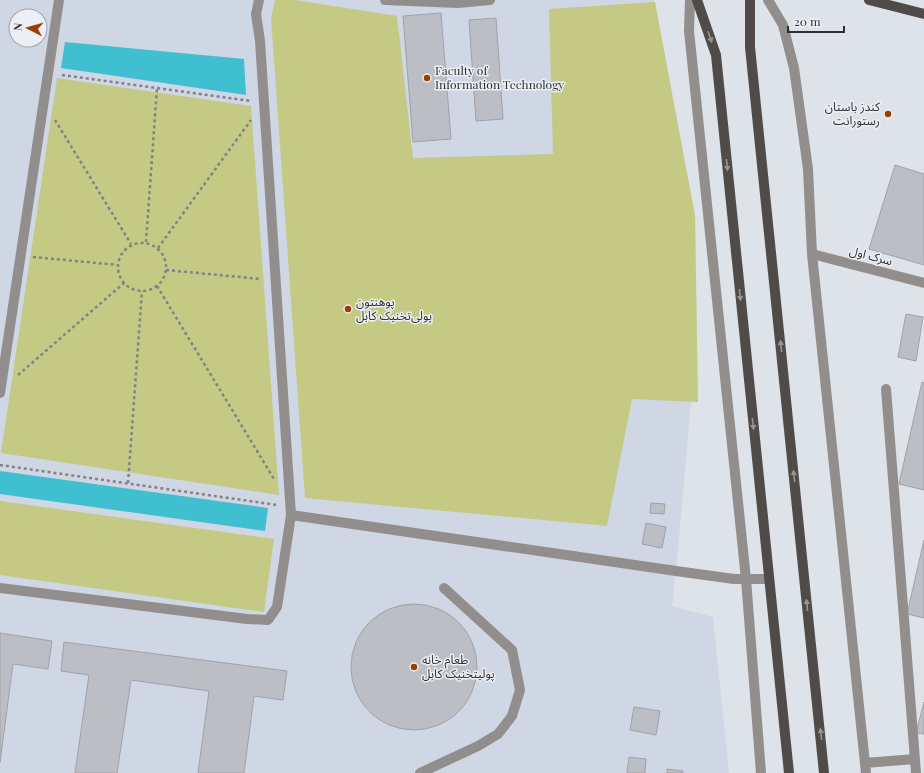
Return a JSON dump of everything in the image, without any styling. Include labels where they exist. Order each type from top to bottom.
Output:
[{"type":"main road","points":[[697,0],[716,55],[789,773]]},
{"type":"main road","points":[[750,0],[750,47],[824,773]]},
{"type":"main road","points":[[869,0],[924,14]]},
{"type":"street","points":[[0,391],[45,102],[59,0]]},
{"type":"street","points":[[0,588],[247,619],[268,620],[276,607],[291,511],[260,41],[256,14],[259,0]]},
{"type":"street","points":[[385,0],[458,3],[490,0]]},
{"type":"street","points":[[690,0],[690,31],[746,579],[761,773]]},
{"type":"street","points":[[768,0],[783,25],[794,68],[808,169],[812,254],[866,768],[915,759]]},
{"type":"street","name":"سرک‌ اول","points":[[812,254],[924,283]]},
{"type":"street","points":[[886,390],[916,773]]},
{"type":"street","points":[[291,511],[676,571],[734,579],[769,579]]},
{"type":"street","points":[[420,773],[478,746],[498,734],[512,716],[520,690],[512,650],[444,588]]},
{"type":"path","points":[[49,73],[264,102],[158,248]]},
{"type":"path","points":[[146,242],[157,88]]},
{"type":"path","points":[[45,102],[131,244]]},
{"type":"path","points":[[146,242],[158,248],[166,260],[166,270],[162,281],[150,290],[135,290],[124,283],[120,278],[118,265],[120,256],[131,244],[146,242]]},
{"type":"path","points":[[21,256],[118,265]]},
{"type":"path","points":[[166,270],[276,280]]},
{"type":"path","points":[[0,391],[124,283]]},
{"type":"path","points":[[157,286],[274,480]]},
{"type":"path","points":[[128,483],[142,291]]},
{"type":"path","points":[[0,465],[128,483],[291,511]]},
{"type":"shaded area","name":"پوهنتون پولی‌تخنیک کابل","points":[[0,0],[654,0],[695,216],[698,402],[691,402],[672,606],[713,617],[729,773],[0,773]]},
{"type":"green space","points":[[275,0],[295,0],[397,16],[413,158],[553,154],[549,9],[655,2],[695,216],[698,402],[632,399],[607,526],[305,498],[271,18]]},
{"type":"green space","points":[[57,78],[251,106],[279,495],[1,453]]},
{"type":"green space","points":[[0,501],[274,539],[264,612],[0,575]]},
{"type":"green space","points":[[413,653],[422,657],[426,666],[422,675],[413,679],[404,675],[400,666],[404,657]]},
{"type":"water","points":[[65,42],[244,59],[246,95],[61,68]]},
{"type":"water","points":[[0,471],[268,508],[265,531],[0,494]]},
{"type":"building","name":"Faculty of Information Technology","points":[[441,13],[451,139],[413,142],[403,16]]},
{"type":"building","points":[[496,18],[503,119],[476,121],[469,20]]},
{"type":"building","points":[[895,165],[924,174],[924,265],[869,249]]},
{"type":"building","points":[[906,314],[923,317],[916,361],[898,357]]},
{"type":"building","points":[[922,382],[924,383],[924,490],[899,484]]},
{"type":"building","points":[[651,503],[665,504],[664,514],[650,513]]},
{"type":"building","points":[[646,523],[666,527],[662,548],[642,544]]},
{"type":"building","points":[[924,540],[924,618],[907,614]]},
{"type":"building","name":"طعام خانه پولیتخنیک کابل","points":[[420,604],[444,611],[459,622],[470,637],[476,655],[476,679],[470,697],[459,712],[444,723],[426,729],[408,730],[384,723],[369,712],[358,697],[352,679],[351,661],[358,637],[369,622],[384,611],[402,605]]},
{"type":"building","points":[[0,633],[52,641],[48,669],[13,664],[0,762]]},
{"type":"building","points":[[64,642],[287,671],[283,700],[254,696],[244,773],[198,773],[209,691],[131,680],[117,773],[75,773],[89,675],[61,671]]},
{"type":"building","points":[[924,702],[924,734],[916,733]]},
{"type":"building","points":[[634,707],[660,711],[656,735],[630,730]]},
{"type":"building","points":[[629,757],[646,759],[645,773],[627,773]]},
{"type":"building","points":[[667,769],[683,771],[683,773],[667,773]]},
{"type":"place","name":"Faculty of Information Technology","points":[[427,78]]},
{"type":"place","name":"کندز باستان رستورانت","points":[[888,114]]},
{"type":"place","name":"پوهنتون پولی‌تخنیک کابل","points":[[348,309]]},
{"type":"place","name":"طعام خانه پولیتخنیک کابل","points":[[414,667]]}]
